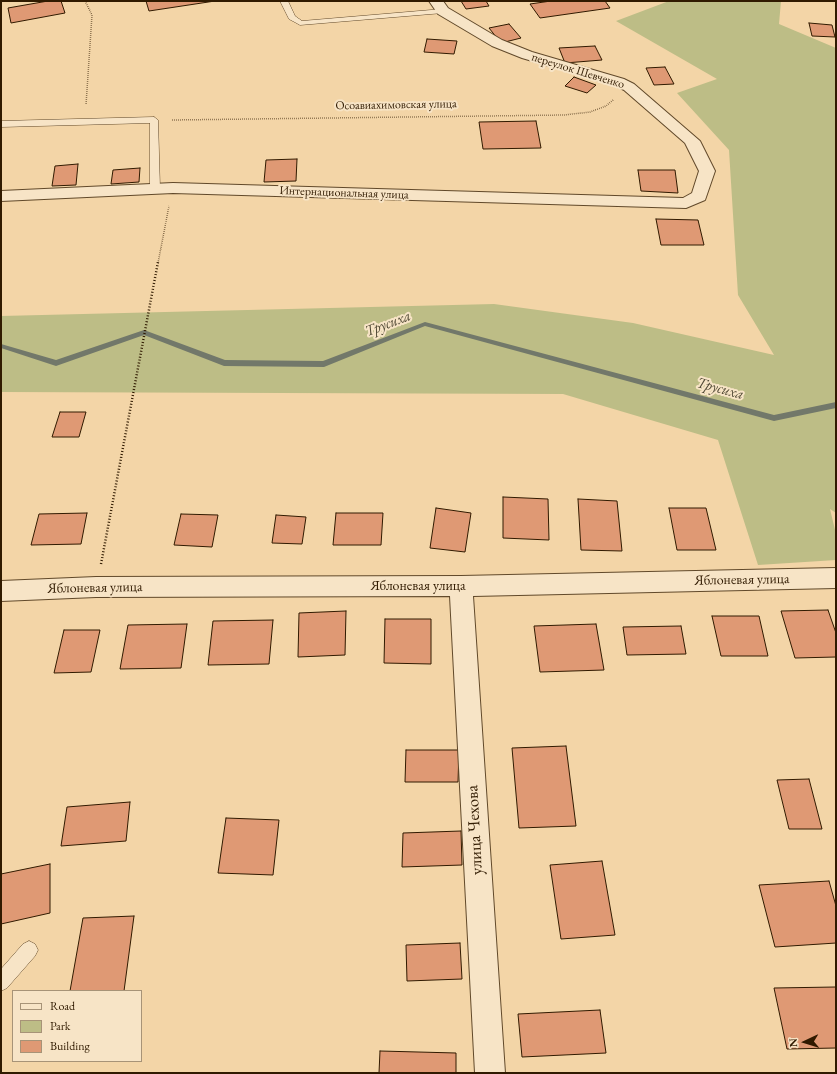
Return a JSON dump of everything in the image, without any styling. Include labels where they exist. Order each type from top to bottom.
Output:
[{"type":"street","name":"переулок Шевченко","points":[[439,6],[497,43],[527,55],[619,82],[629,87],[692,142],[707,171],[699,196],[686,203]]},
{"type":"street","name":"Интернациональная улица","points":[[1,196],[173,188],[686,203]]},
{"type":"street","name":"Яблоневая улица","points":[[1,591],[96,587],[461,586],[836,578]]},
{"type":"street","name":"улица Чехова","points":[[461,586],[490,1073]]},
{"type":"lane","points":[[284,1],[292,17],[300,23],[315,24],[439,6]]},
{"type":"lane","points":[[1,124],[154,120],[155,189]]},
{"type":"lane","points":[[1,982],[29,950]]},
{"type":"path","points":[[85,1],[92,15],[85,121]]},
{"type":"path","name":"Осоавиахимовская улица","points":[[154,120],[564,115],[590,112],[606,106],[629,87]]},
{"type":"path","points":[[96,587],[173,188]]},
{"type":"green space","points":[[669,1],[781,1],[779,24],[836,48],[836,513],[830,509],[836,534],[836,560],[758,565],[718,440],[563,394],[1,392],[1,316],[494,304],[633,323],[774,355],[738,295],[729,150],[677,93],[717,79],[616,21]]},
{"type":"building","points":[[48,1],[61,1],[65,13],[11,23],[8,8]]},
{"type":"building","points":[[146,1],[215,1],[149,11]]},
{"type":"building","points":[[461,1],[486,1],[489,6],[466,9]]},
{"type":"building","points":[[551,1],[605,1],[610,8],[540,18],[530,4]]},
{"type":"building","points":[[809,23],[832,25],[835,37],[812,36]]},
{"type":"building","points":[[509,24],[521,38],[501,43],[489,28]]},
{"type":"building","points":[[427,39],[457,41],[454,54],[424,52]]},
{"type":"building","points":[[595,46],[602,60],[565,63],[559,48]]},
{"type":"building","points":[[665,67],[674,84],[654,85],[646,68]]},
{"type":"building","points":[[574,77],[596,85],[587,93],[565,86]]},
{"type":"building","points":[[536,121],[541,148],[483,149],[479,122]]},
{"type":"building","points":[[297,159],[296,181],[264,182],[266,160]]},
{"type":"building","points":[[78,164],[76,185],[52,186],[55,166]]},
{"type":"building","points":[[140,168],[139,182],[111,184],[113,170]]},
{"type":"building","points":[[638,170],[675,170],[678,193],[641,191]]},
{"type":"building","points":[[656,219],[698,220],[704,245],[661,245]]},
{"type":"building","points":[[60,412],[86,412],[79,437],[52,437]]},
{"type":"building","points":[[503,497],[548,499],[549,540],[503,538]]},
{"type":"building","points":[[578,499],[617,501],[622,551],[581,550]]},
{"type":"building","points":[[436,508],[471,513],[465,552],[430,548]]},
{"type":"building","points":[[669,508],[706,508],[716,550],[677,550]]},
{"type":"building","points":[[87,513],[81,544],[31,545],[39,514]]},
{"type":"building","points":[[336,513],[383,513],[381,545],[333,545]]},
{"type":"building","points":[[181,514],[218,515],[212,547],[174,545]]},
{"type":"building","points":[[276,515],[306,517],[302,544],[272,543]]},
{"type":"building","points":[[828,610],[836,633],[836,657],[795,658],[781,611]]},
{"type":"building","points":[[346,611],[345,655],[298,657],[299,613]]},
{"type":"building","points":[[712,616],[759,616],[768,656],[721,656]]},
{"type":"building","points":[[385,619],[431,619],[431,664],[384,663]]},
{"type":"building","points":[[273,620],[269,664],[208,665],[213,621]]},
{"type":"building","points":[[187,624],[181,668],[120,669],[128,625]]},
{"type":"building","points":[[596,624],[604,670],[540,672],[534,626]]},
{"type":"building","points":[[681,626],[686,654],[627,655],[623,627]]},
{"type":"building","points":[[64,630],[100,630],[91,672],[54,673]]},
{"type":"building","points":[[566,746],[576,826],[519,828],[512,748]]},
{"type":"building","points":[[406,750],[459,750],[458,782],[405,782]]},
{"type":"building","points":[[809,779],[822,829],[789,829],[777,780]]},
{"type":"building","points":[[130,802],[126,841],[61,846],[67,807]]},
{"type":"building","points":[[226,818],[279,820],[273,875],[218,873]]},
{"type":"building","points":[[461,831],[462,865],[402,867],[403,833]]},
{"type":"building","points":[[602,861],[615,935],[561,939],[550,865]]},
{"type":"building","points":[[50,864],[50,913],[1,924],[1,874]]},
{"type":"building","points":[[829,881],[836,906],[836,943],[775,947],[759,885]]},
{"type":"building","points":[[134,916],[124,990],[70,990],[83,918]]},
{"type":"building","points":[[460,943],[462,979],[407,981],[406,945]]},
{"type":"building","points":[[836,987],[836,1048],[787,1049],[774,988]]},
{"type":"building","points":[[600,1010],[606,1053],[522,1057],[518,1014]]},
{"type":"building","points":[[380,1051],[456,1053],[456,1073],[379,1073]]},
{"type":"waterway","name":"Трусиха","points":[[1,346],[56,363],[144,332],[224,363],[324,364],[425,324],[774,418],[836,405]]}]
